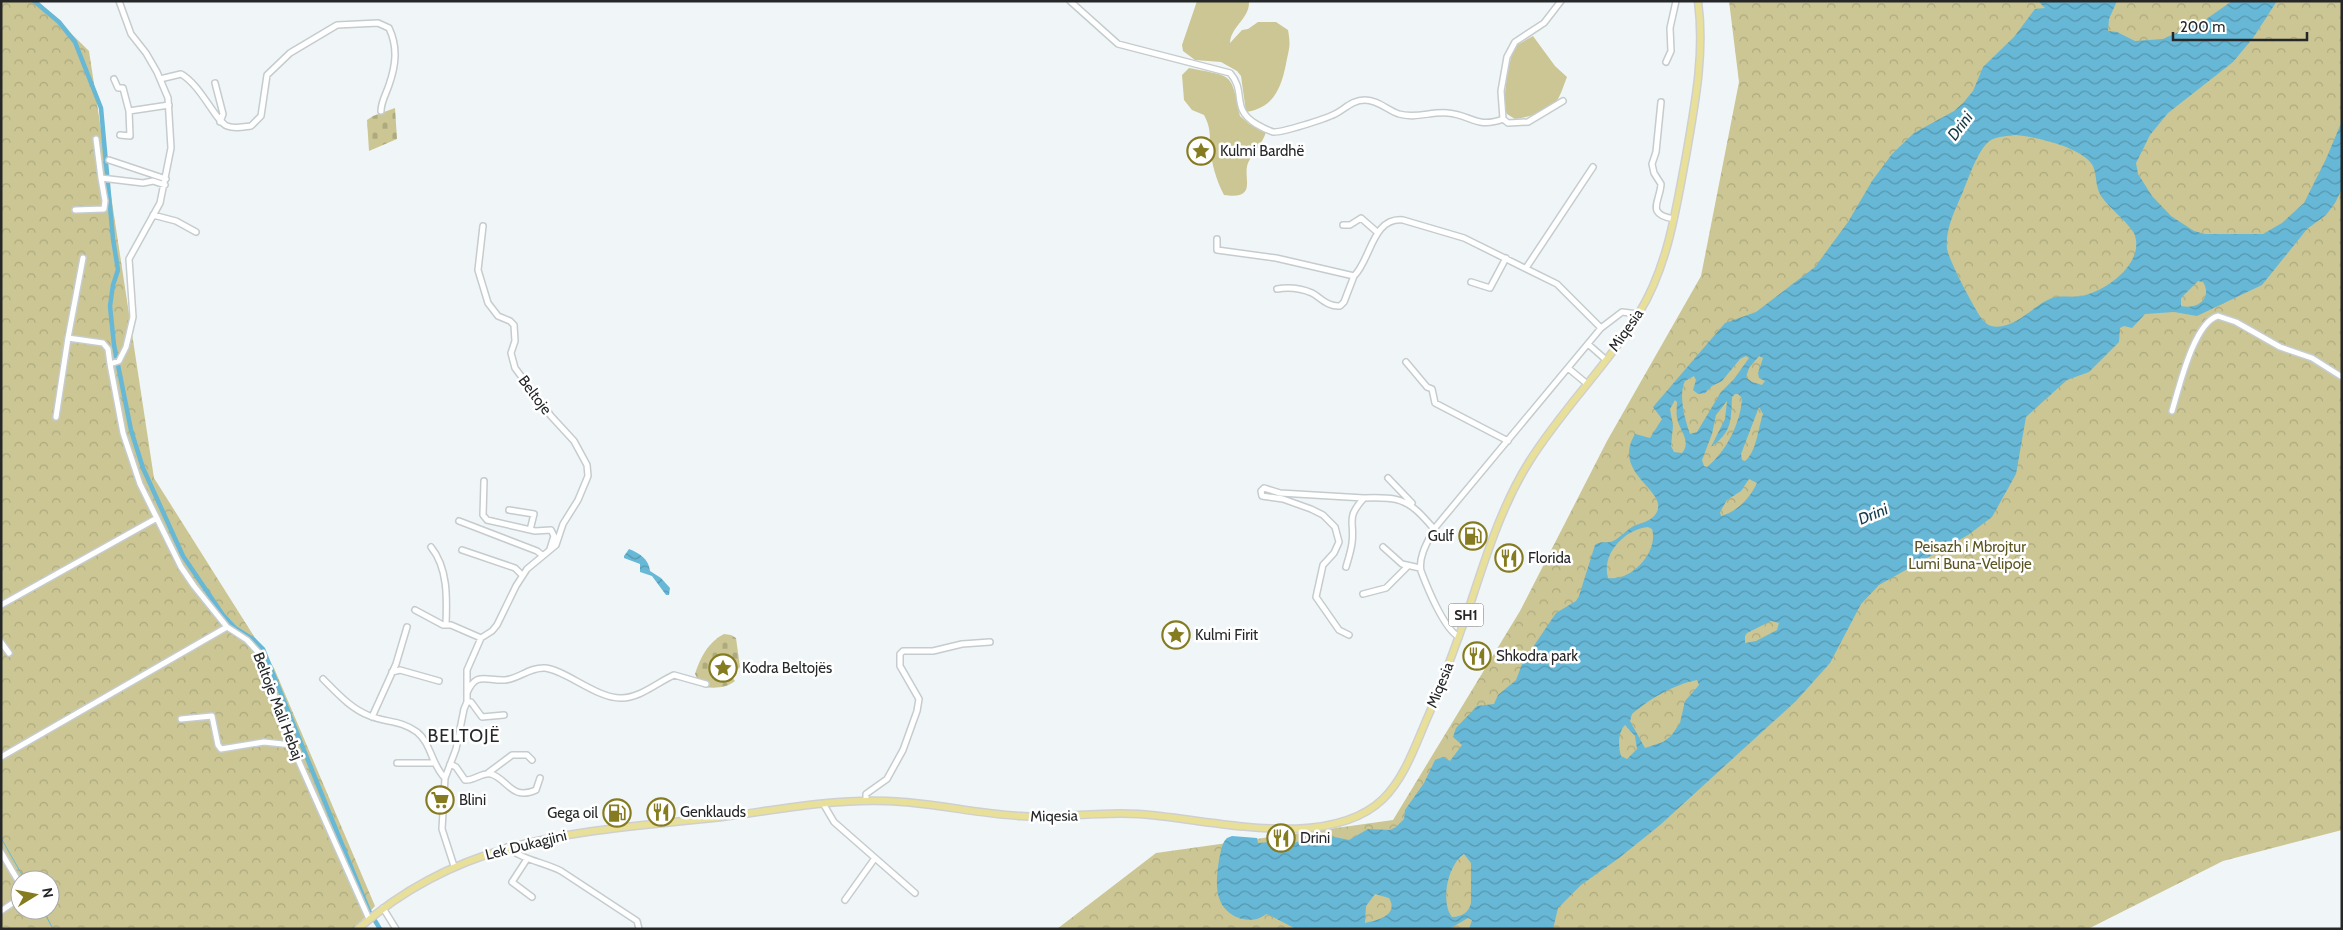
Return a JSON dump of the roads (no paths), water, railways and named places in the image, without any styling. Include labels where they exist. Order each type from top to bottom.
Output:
[{"type":"main road","name":"Miqesia","points":[[924,803],[1018,816],[1052,817],[1129,813],[1250,827],[1312,826],[1347,820],[1372,808],[1391,790],[1403,772],[1438,691],[1459,637],[1495,532],[1521,474],[1546,434],[1638,314],[1662,264],[1674,219],[1698,75],[1700,30],[1698,1]]},
{"type":"main road","name":"Lek Dukagjini","points":[[381,909],[410,890],[454,866],[507,848],[545,838],[866,801],[924,803]]},
{"type":"main road","name":"SH1","points":[[358,929],[381,909]]},
{"type":"street","points":[[111,364],[120,361],[126,347],[133,317],[129,259],[160,203],[166,182],[171,148],[169,105],[160,79],[146,53],[131,34],[119,1]]},
{"type":"street","points":[[1070,1],[1118,44],[1230,73],[1239,87],[1239,102],[1243,114],[1262,127],[1275,132],[1324,118],[1355,101],[1366,100],[1379,103],[1400,114],[1413,116],[1449,113],[1485,124],[1503,119]]},
{"type":"street","points":[[1561,1],[1544,23],[1515,42],[1509,52],[1502,90],[1503,119],[1508,123],[1528,122],[1563,101]]},
{"type":"street","points":[[1666,62],[1671,51],[1670,28],[1676,1]]},
{"type":"street","points":[[160,79],[177,74],[187,77],[205,98],[220,122],[227,126],[243,128],[251,126],[258,121],[266,92],[266,78],[269,72],[290,52],[337,24],[378,23],[388,28],[393,38],[396,53],[393,72],[381,111]]},
{"type":"street","points":[[114,79],[118,88],[123,88],[129,111],[130,136],[120,135]]},
{"type":"street","points":[[215,83],[223,114],[220,122]]},
{"type":"street","points":[[1661,102],[1655,143],[1656,152],[1652,164],[1660,184],[1656,206],[1659,214],[1664,218],[1674,219]]},
{"type":"street","points":[[129,111],[169,105]]},
{"type":"street","points":[[76,210],[104,209],[103,178],[96,139]]},
{"type":"street","points":[[109,160],[166,182]]},
{"type":"street","points":[[1526,268],[1593,167]]},
{"type":"street","points":[[103,178],[143,183],[153,181],[166,182]]},
{"type":"street","points":[[153,215],[176,221],[196,232]]},
{"type":"street","points":[[1343,225],[1350,225],[1361,218],[1377,232]]},
{"type":"street","points":[[1277,289],[1290,287],[1298,289],[1314,294],[1333,306],[1340,306],[1344,302],[1354,276],[1377,232],[1395,221],[1403,220],[1464,238],[1561,286],[1601,328]]},
{"type":"street","name":"Beltoje","points":[[467,699],[467,670],[481,638],[492,632],[497,625],[522,575],[558,542],[563,524],[585,487],[588,470],[574,441],[551,416],[515,368],[511,353],[515,341],[514,325],[492,311],[480,277],[479,252],[483,226]]},
{"type":"street","points":[[1218,239],[1217,250],[1276,258],[1354,276]]},
{"type":"street","points":[[56,417],[83,258]]},
{"type":"street","points":[[1470,282],[1490,288],[1506,258]]},
{"type":"street","points":[[1459,637],[1454,634],[1443,616],[1420,568],[1426,544],[1434,529],[1601,328],[1622,312],[1638,314]]},
{"type":"street","points":[[2172,411],[2178,387],[2201,330],[2207,321],[2218,316],[2236,322],[2280,347],[2312,358],[2342,377]]},
{"type":"street","name":"Beltoje Mali Hebaj","points":[[68,338],[102,343],[108,349],[123,433],[132,460],[157,518],[188,577],[227,627],[247,640],[259,653],[292,745],[369,918]]},
{"type":"street","points":[[1588,344],[1605,359]]},
{"type":"street","points":[[1406,362],[1427,387],[1432,389],[1435,403],[1508,441]]},
{"type":"street","points":[[1568,368],[1586,383]]},
{"type":"street","points":[[1388,478],[1434,529]]},
{"type":"street","points":[[484,481],[483,515],[487,520],[530,530],[553,532],[550,549]]},
{"type":"street","points":[[1349,634],[1339,630],[1318,601],[1315,592],[1320,584],[1323,565],[1334,553],[1339,542],[1335,527],[1324,516],[1311,509],[1283,500],[1262,496],[1261,491],[1264,488],[1280,493],[1402,500],[1416,508]]},
{"type":"street","points":[[1346,567],[1352,543],[1352,515],[1364,498]]},
{"type":"street","points":[[509,510],[534,514],[530,530]]},
{"type":"street","points":[[1,605],[157,518]]},
{"type":"street","points":[[459,521],[525,546],[542,555]]},
{"type":"street","points":[[431,547],[438,555],[442,566],[446,624]]},
{"type":"street","points":[[1383,547],[1408,567],[1420,568]]},
{"type":"street","points":[[462,550],[515,568],[522,575]]},
{"type":"street","points":[[1363,594],[1390,586],[1401,572],[1408,567]]},
{"type":"street","points":[[415,610],[443,625],[446,624],[481,638]]},
{"type":"street","points":[[1,758],[227,627]]},
{"type":"street","points":[[372,717],[396,664],[407,627]]},
{"type":"street","points":[[1,642],[9,654]]},
{"type":"street","points":[[866,801],[866,794],[886,778],[903,750],[919,704],[916,691],[900,666],[900,654],[904,651],[933,651],[962,644],[990,642]]},
{"type":"street","points":[[454,866],[442,829],[445,778],[456,749],[467,699],[474,681],[478,678],[505,680],[521,673],[545,668],[587,688],[618,698],[632,697],[674,675],[706,684]]},
{"type":"street","points":[[392,672],[400,670],[439,681]]},
{"type":"street","points":[[323,678],[347,703],[372,717],[398,722],[419,734],[445,778]]},
{"type":"street","points":[[467,699],[482,717],[504,716]]},
{"type":"street","points":[[181,719],[212,716],[215,720],[218,745],[221,749],[264,742],[292,745]]},
{"type":"street","points":[[450,764],[456,767],[465,780],[469,780],[487,773],[512,756],[527,755],[532,760]]},
{"type":"street","points":[[397,763],[435,763]]},
{"type":"street","points":[[487,773],[494,775],[512,790],[522,792],[536,790],[540,778]]},
{"type":"street","points":[[824,805],[834,822],[915,894]]},
{"type":"street","points":[[507,848],[527,859],[547,864],[561,871],[638,922],[639,929]]},
{"type":"street","points":[[1,852],[12,870]]},
{"type":"street","points":[[845,900],[874,858]]},
{"type":"street","points":[[527,859],[512,882],[532,897]]},
{"type":"street","points":[[381,909],[396,929]]},
{"type":"water","points":[[2038,1],[2117,1],[2109,19],[2108,31],[2117,32],[2135,41],[2163,39],[2205,20],[2232,1],[2277,1],[2253,38],[2233,62],[2168,113],[2150,135],[2136,163],[2138,174],[2152,196],[2171,216],[2194,231],[2205,234],[2263,234],[2282,223],[2304,203],[2342,121],[2342,189],[2335,203],[2326,215],[2307,229],[2262,285],[2197,316],[2174,312],[2145,314],[2132,328],[2124,326],[2120,328],[2119,342],[2089,372],[2067,380],[2026,417],[2016,474],[1992,517],[1968,535],[1879,585],[1861,604],[1830,663],[1796,701],[1660,825],[1581,885],[1558,908],[1553,929],[1469,929],[1472,920],[1468,918],[1449,929],[1296,929],[1267,914],[1257,919],[1248,920],[1236,917],[1227,911],[1219,898],[1217,883],[1221,851],[1227,838],[1232,836],[1257,838],[1258,843],[1288,841],[1293,843],[1325,835],[1349,840],[1368,829],[1390,830],[1404,819],[1405,810],[1424,783],[1435,760],[1443,757],[1450,761],[1462,745],[1453,737],[1456,728],[1477,706],[1494,704],[1498,695],[1516,680],[1523,662],[1556,613],[1576,601],[1595,545],[1613,541],[1632,527],[1647,521],[1655,515],[1658,506],[1656,498],[1635,472],[1630,461],[1629,449],[1635,434],[1650,438],[1662,419],[1653,407],[1725,323],[1756,312],[1815,267],[1848,222],[1872,181],[1892,154],[1914,133],[1954,111],[1963,103],[1973,91],[1983,67],[2014,37],[2035,9],[2045,8]],"holes":[[[2016,135],[2047,141],[2070,148],[2088,159],[2093,166],[2101,196],[2134,233],[2136,244],[2135,254],[2130,264],[2103,288],[2082,296],[2052,298],[2008,325],[1999,327],[1991,326],[1982,319],[1951,262],[1947,241],[1949,227],[1974,165],[1986,144],[2000,137]],[[2198,281],[2203,282],[2206,288],[2205,298],[2202,302],[2187,307],[2181,306],[2181,298]],[[1746,356],[1749,358],[1734,379],[1721,392],[1697,432],[1690,434],[1682,400],[1685,381],[1694,376],[1696,380],[1693,390],[1698,394],[1705,393],[1712,386],[1722,381],[1740,359]],[[1759,356],[1763,358],[1758,373],[1759,378],[1765,381],[1762,385],[1752,382],[1746,377],[1749,368]],[[1738,394],[1742,398],[1741,407],[1731,436],[1714,461],[1707,467],[1704,466],[1702,460],[1712,434],[1716,415],[1727,401],[1725,419],[1711,447],[1727,431],[1732,397]],[[1675,400],[1677,402],[1677,418],[1686,444],[1682,453],[1674,452],[1671,446],[1673,426],[1670,409]],[[1759,407],[1763,414],[1757,439],[1749,457],[1745,461],[1742,460],[1741,454]],[[1749,479],[1757,483],[1747,499],[1738,508],[1721,516],[1720,512],[1727,500],[1741,491]],[[1648,527],[1652,529],[1651,547],[1641,564],[1626,575],[1608,578],[1608,560],[1617,544],[1623,538],[1639,529]],[[1771,621],[1779,623],[1777,630],[1756,641],[1745,643],[1747,633]],[[1697,680],[1699,685],[1685,701],[1680,723],[1671,736],[1663,742],[1645,748],[1630,721],[1632,714],[1646,703],[1671,689]],[[1625,725],[1635,736],[1637,749],[1627,759],[1621,756],[1619,748],[1620,735]],[[1464,854],[1471,863],[1471,903],[1467,911],[1456,917],[1452,917],[1448,910],[1446,893],[1450,874],[1458,859]],[[1375,894],[1389,898],[1391,904],[1389,913],[1381,918],[1365,923],[1366,906]]]},
{"type":"water","points":[[629,549],[646,560],[650,571],[661,578],[670,588],[669,595],[666,595],[652,576],[640,572],[640,564],[624,558]]},
{"type":"waterway","points":[[34,1],[59,22],[75,42],[101,108],[113,239],[118,270],[113,285],[110,306],[114,345],[131,430],[143,468],[183,556],[223,615],[235,628],[254,640],[263,649],[369,911],[380,929]]},
{"type":"waterway","points":[[1,838],[19,870]]},
{"type":"waterway","points":[[48,920],[53,929]]},
{"type":"place","name":"Kulmi Bardhë","points":[[1201,151]]},
{"type":"place","name":"Gulf","points":[[1473,536]]},
{"type":"place","name":"Florida","points":[[1509,558]]},
{"type":"place","name":"Kulmi Firit","points":[[1176,635]]},
{"type":"place","name":"Shkodra park","points":[[1477,656]]},
{"type":"place","name":"Kodra Beltojës","points":[[723,668]]},
{"type":"place","name":"Blini","points":[[440,800]]},
{"type":"place","name":"Genklauds","points":[[661,812]]},
{"type":"place","name":"Gega oil","points":[[617,813]]},
{"type":"place","name":"Drini","points":[[1281,838]]},
{"type":"district","name":"BELTOJË","points":[[464,736]]},
{"type":"park label","name":"Peisazh i Mbrojtur Lumi Buna-Velipoje","points":[[1970,556]]}]
